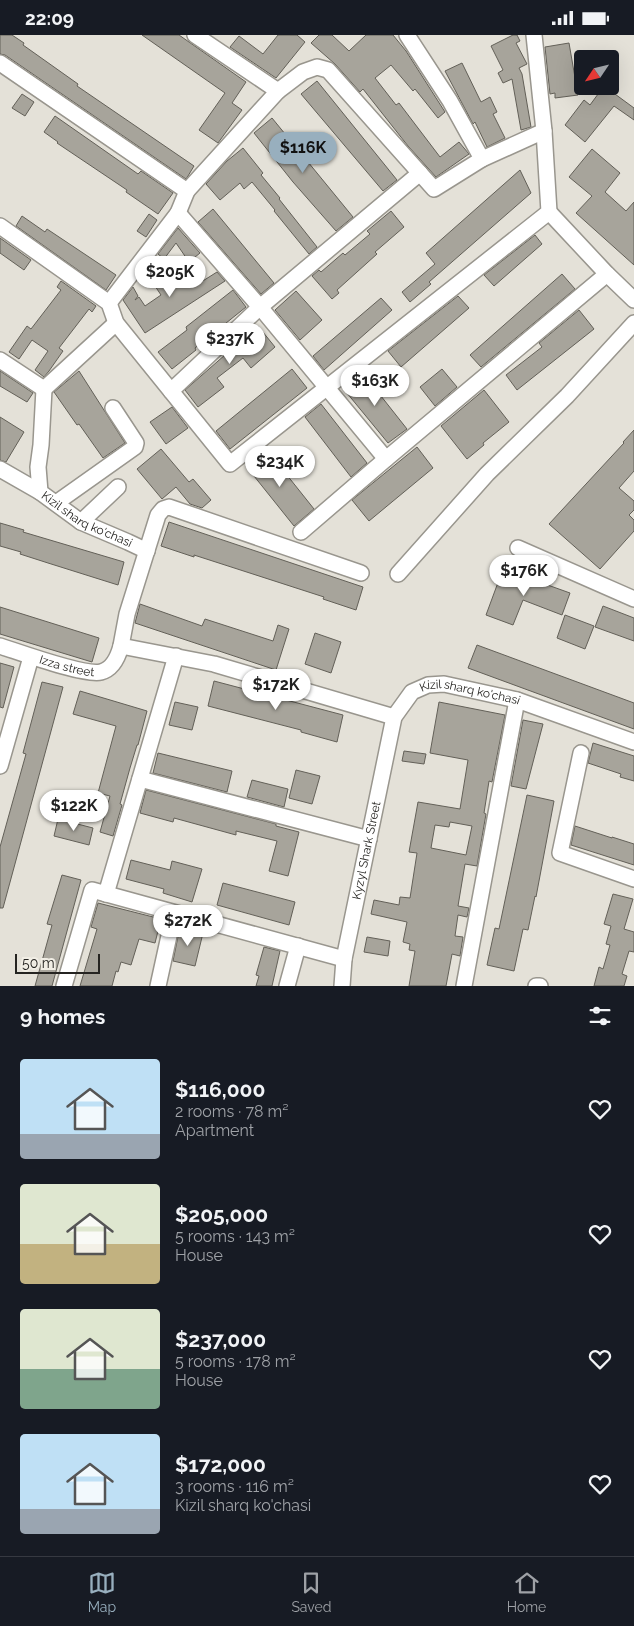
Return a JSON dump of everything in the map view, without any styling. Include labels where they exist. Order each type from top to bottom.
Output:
[{"type":"street","points":[[195,35],[278,91]]},
{"type":"street","points":[[407,35],[450,101],[482,159]]},
{"type":"street","points":[[534,35],[544,131],[549,212],[634,300]]},
{"type":"street","points":[[0,63],[186,191]]},
{"type":"street","points":[[109,303],[178,213],[186,191],[278,91],[303,72],[317,67],[328,70],[434,189],[482,159],[544,131]]},
{"type":"street","points":[[172,391],[260,307],[420,173]]},
{"type":"street","points":[[0,226],[109,303],[116,323],[230,464],[549,212]]},
{"type":"street","points":[[178,213],[260,307],[386,459]]},
{"type":"street","points":[[301,532],[607,274]]},
{"type":"street","points":[[0,360],[44,389],[116,323]]},
{"type":"street","points":[[398,574],[487,474],[568,396],[634,323]]},
{"type":"street","name":"Kizil sharq ko'chasi","points":[[44,389],[38,467],[40,492],[81,522],[147,551]]},
{"type":"street","points":[[56,503],[135,447],[136,443],[113,408]]},
{"type":"street","points":[[0,469],[40,492]]},
{"type":"street","points":[[81,522],[118,487]]},
{"type":"street","name":"Kizil sharq ko'chasi","points":[[121,646],[127,614],[158,515],[163,509],[169,507],[361,573]]},
{"type":"street","points":[[518,548],[634,599]]},
{"type":"street","name":"Izza street","points":[[0,646],[30,657],[88,672],[101,672],[110,667],[118,658],[121,646]]},
{"type":"street","points":[[121,646],[214,664],[394,717]]},
{"type":"street","points":[[106,894],[176,656]]},
{"type":"street","points":[[0,766],[30,657]]},
{"type":"street","name":"Kizil sharq ko'chasi","points":[[394,717],[412,691],[420,687],[444,683],[517,700],[634,742]]},
{"type":"street","points":[[464,986],[517,700]]},
{"type":"street","name":"Kyzyl Shark Street","points":[[342,986],[344,959],[394,717]]},
{"type":"street","points":[[582,753],[560,853],[634,879]]},
{"type":"street","points":[[140,779],[369,839]]},
{"type":"street","points":[[64,986],[92,890],[344,959]]},
{"type":"street","points":[[158,986],[174,913]]},
{"type":"street","points":[[288,986],[298,946]]},
{"type":"building","points":[[0,35],[12,35],[24,43],[23,45],[78,84],[77,86],[194,166],[186,179],[5,55],[0,54]]},
{"type":"building","points":[[142,35],[179,35],[246,82],[232,103],[242,110],[218,143],[199,130],[225,93]]},
{"type":"building","points":[[278,35],[297,35],[305,42],[276,78],[230,47],[239,36],[263,54]]},
{"type":"building","points":[[319,35],[332,35],[349,51],[366,35],[393,35],[406,51],[445,112],[438,118],[415,89],[413,91],[391,65],[375,78],[396,105],[399,103],[440,157],[459,142],[469,154],[436,177],[408,146],[363,89],[360,92],[335,64],[311,43]]},
{"type":"building","points":[[513,35],[517,35],[520,41],[516,43],[527,64],[519,68],[522,74],[531,127],[521,130],[512,79],[503,83],[498,73],[503,70],[491,46]]},
{"type":"building","points":[[569,43],[574,72],[574,95],[578,95],[555,98],[555,93],[550,94],[545,47]]},
{"type":"building","points":[[462,63],[481,102],[490,97],[497,112],[493,114],[505,138],[487,147],[475,122],[473,124],[445,71]]},
{"type":"building","points":[[317,81],[397,180],[383,191],[301,94]]},
{"type":"building","points":[[22,94],[34,102],[25,116],[12,108]]},
{"type":"building","points":[[597,95],[616,95],[634,108],[634,120],[614,106],[585,142],[565,125],[584,100],[590,105]]},
{"type":"building","points":[[55,116],[138,174],[141,171],[173,193],[158,214],[44,132]]},
{"type":"building","points":[[272,118],[353,217],[336,231],[293,182],[254,133]]},
{"type":"building","points":[[243,148],[263,173],[261,175],[317,247],[309,254],[252,182],[244,189],[240,183],[220,200],[206,184],[227,161]]},
{"type":"building","points":[[592,149],[620,173],[605,192],[626,211],[634,202],[634,265],[576,213],[592,196],[569,177]]},
{"type":"building","points":[[520,170],[531,193],[429,282],[431,284],[410,302],[402,292],[435,264],[426,253]]},
{"type":"building","points":[[213,209],[274,283],[261,294],[198,222]]},
{"type":"building","points":[[391,211],[404,227],[375,252],[377,254],[337,290],[339,293],[332,299],[312,276],[319,270],[321,272],[343,253],[345,255],[370,234],[367,231]]},
{"type":"building","points":[[149,214],[157,220],[146,237],[137,231]]},
{"type":"building","points":[[22,216],[45,232],[47,229],[116,275],[106,290],[16,226]]},
{"type":"building","points":[[178,228],[200,253],[189,262],[176,243],[164,259],[158,254]]},
{"type":"building","points":[[535,235],[542,244],[494,286],[484,275]]},
{"type":"building","points":[[0,238],[31,260],[24,270],[0,253]]},
{"type":"building","points":[[186,266],[198,284],[217,272],[225,281],[145,333],[123,300],[133,287],[138,296],[135,300],[139,297],[145,306],[161,295],[155,286]]},
{"type":"building","points":[[562,274],[575,289],[481,367],[470,355]]},
{"type":"building","points":[[61,281],[96,306],[92,312],[89,309],[59,348],[63,351],[44,377],[35,370],[48,351],[32,340],[19,359],[9,352],[27,326],[31,329],[61,290],[57,287]]},
{"type":"building","points":[[233,290],[246,307],[172,369],[158,352],[187,330],[186,327]]},
{"type":"building","points":[[296,291],[322,320],[300,340],[275,310]]},
{"type":"building","points":[[458,296],[469,308],[401,367],[388,351]]},
{"type":"building","points":[[381,298],[392,310],[324,370],[313,356]]},
{"type":"building","points":[[579,310],[594,329],[517,390],[506,375],[542,347],[539,343]]},
{"type":"building","points":[[258,326],[275,347],[251,368],[243,358],[217,378],[224,387],[198,407],[185,390]]},
{"type":"building","points":[[292,369],[307,388],[230,449],[216,431]]},
{"type":"building","points":[[442,369],[457,387],[435,406],[420,387]]},
{"type":"building","points":[[0,371],[33,393],[27,402],[0,386]]},
{"type":"building","points":[[79,371],[125,443],[103,458],[54,392]]},
{"type":"building","points":[[362,372],[407,429],[388,443],[342,387]]},
{"type":"building","points":[[484,390],[509,422],[467,459],[441,426]]},
{"type":"building","points":[[321,404],[367,463],[351,477],[305,417]]},
{"type":"building","points":[[172,407],[188,428],[166,444],[150,422]]},
{"type":"building","points":[[0,417],[24,432],[6,462],[0,460]]},
{"type":"building","points":[[634,430],[634,471],[619,488],[634,501],[634,510],[629,515],[634,520],[634,531],[600,569],[549,524]]},
{"type":"building","points":[[417,447],[433,468],[369,521],[352,500]]},
{"type":"building","points":[[161,449],[189,482],[193,479],[211,500],[202,508],[190,504],[176,487],[162,499],[137,469]]},
{"type":"building","points":[[267,450],[314,509],[294,526],[246,466]]},
{"type":"building","points":[[169,522],[363,587],[356,610],[323,599],[324,597],[161,546]]},
{"type":"building","points":[[0,523],[24,530],[23,532],[124,562],[118,585],[0,546]]},
{"type":"building","points":[[503,569],[570,593],[562,615],[523,600],[513,625],[486,615]]},
{"type":"building","points":[[140,604],[202,626],[205,619],[273,641],[278,625],[289,629],[276,670],[135,623]]},
{"type":"building","points":[[603,606],[634,618],[634,641],[595,627]]},
{"type":"building","points":[[0,607],[99,638],[92,662],[0,634]]},
{"type":"building","points":[[565,615],[594,626],[585,649],[557,638]]},
{"type":"building","points":[[315,633],[341,642],[331,673],[305,664]]},
{"type":"building","points":[[477,645],[634,703],[634,729],[468,668]]},
{"type":"building","points":[[0,663],[14,667],[3,708],[0,707]]},
{"type":"building","points":[[214,681],[343,715],[337,742],[301,732],[301,730],[208,706]]},
{"type":"building","points":[[42,682],[63,687],[3,908],[0,908],[0,847],[26,754],[23,753]]},
{"type":"building","points":[[80,691],[147,711],[120,804],[122,805],[113,836],[100,832],[110,796],[98,793],[116,726],[73,714]]},
{"type":"building","points":[[175,702],[198,707],[192,730],[169,725]]},
{"type":"building","points":[[439,702],[505,715],[492,782],[489,781],[484,813],[486,814],[477,866],[465,864],[458,906],[469,908],[467,917],[458,915],[455,936],[463,937],[460,956],[452,954],[446,986],[409,986],[415,951],[409,950],[410,944],[403,942],[407,922],[371,914],[374,900],[399,905],[400,897],[410,898],[417,853],[409,852],[418,802],[460,809],[468,760],[430,753]],"holes":[[[450,822],[472,826],[466,855],[431,848],[435,825],[449,827]]]},
{"type":"building","points":[[523,720],[543,724],[526,789],[511,786]]},
{"type":"building","points":[[593,743],[634,756],[634,781],[620,777],[621,774],[588,763]]},
{"type":"building","points":[[404,751],[426,754],[424,764],[402,761]]},
{"type":"building","points":[[158,753],[232,771],[227,792],[153,773]]},
{"type":"building","points":[[296,770],[320,776],[312,804],[289,798]]},
{"type":"building","points":[[252,780],[288,789],[284,807],[247,797]]},
{"type":"building","points":[[146,790],[276,824],[276,826],[299,832],[288,876],[269,871],[277,841],[236,831],[236,835],[174,818],[173,822],[140,813]]},
{"type":"building","points":[[527,795],[554,801],[536,897],[528,930],[523,929],[514,971],[487,965],[495,928],[499,929]]},
{"type":"building","points":[[58,819],[93,828],[89,845],[54,836]]},
{"type":"building","points":[[575,826],[634,844],[634,865],[571,845]]},
{"type":"building","points":[[131,860],[170,870],[172,861],[202,869],[192,902],[163,893],[164,889],[126,879]]},
{"type":"building","points":[[62,875],[81,880],[52,986],[35,986],[52,925],[47,924]]},
{"type":"building","points":[[223,883],[295,902],[289,925],[217,905]]},
{"type":"building","points":[[613,894],[633,899],[624,929],[634,932],[634,952],[629,951],[622,974],[627,976],[624,986],[594,986],[599,967],[603,969],[610,945],[606,944],[611,926],[604,924]]},
{"type":"building","points":[[98,903],[161,919],[155,943],[139,939],[131,965],[121,962],[118,972],[116,971],[112,986],[80,986],[97,929],[91,927]]},
{"type":"building","points":[[180,927],[203,933],[195,966],[173,961]]},
{"type":"building","points":[[367,937],[390,941],[388,956],[364,952]]},
{"type":"building","points":[[264,947],[280,951],[272,986],[256,986],[259,976],[256,975]]}]
